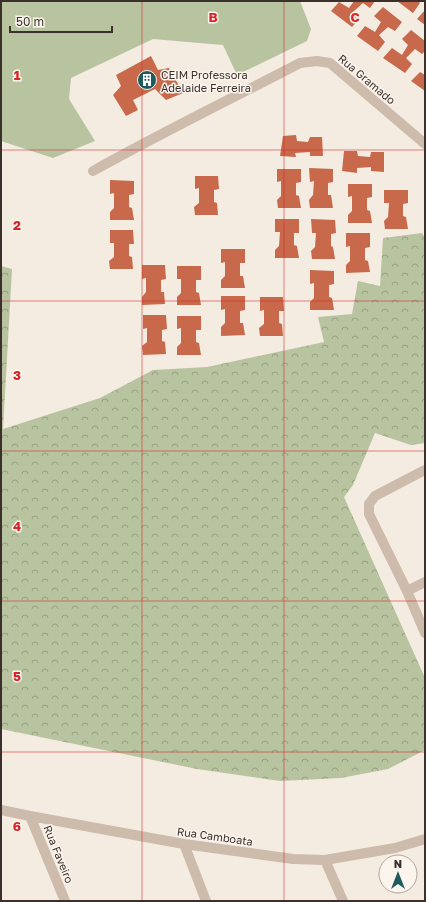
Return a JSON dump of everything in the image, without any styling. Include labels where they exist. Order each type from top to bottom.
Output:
[{"type":"street","name":"Rua Gramado","points":[[93,171],[155,137],[300,63],[317,61],[330,63],[425,144]]},
{"type":"street","points":[[425,470],[375,496],[369,504],[369,514],[407,591],[425,633]]},
{"type":"street","points":[[407,591],[425,582]]},
{"type":"street","name":"Rua Camboata","points":[[1,810],[184,844],[293,859],[325,860],[395,848],[425,838]]},
{"type":"street","name":"Rua Faveiro","points":[[30,816],[65,901]]},
{"type":"street","points":[[184,844],[206,901]]},
{"type":"street","points":[[325,860],[343,901]]},
{"type":"green space","points":[[1,1],[300,1],[311,29],[307,41],[237,75],[223,45],[153,39],[71,78],[69,99],[95,141],[53,158],[1,141]]},
{"type":"green space","points":[[422,233],[425,238],[425,443],[411,445],[375,433],[353,485],[344,497],[425,678],[425,750],[388,769],[341,778],[280,781],[197,769],[1,729],[1,266],[12,269],[3,429],[100,398],[153,370],[207,367],[324,342],[318,317],[352,314],[358,281],[380,286],[383,238]]},
{"type":"building","points":[[354,1],[375,1],[370,8],[363,3],[353,12],[360,18],[352,27],[331,11],[339,2],[349,8]]},
{"type":"building","points":[[397,1],[418,1],[420,3],[413,13]]},
{"type":"building","points":[[383,7],[402,22],[395,31],[388,27],[379,35],[385,42],[378,51],[357,36],[365,26],[375,32],[381,22],[374,16]]},
{"type":"building","points":[[425,10],[425,25],[417,19]]},
{"type":"building","points":[[411,30],[425,41],[425,51],[422,54],[415,49],[406,58],[412,64],[405,73],[383,58],[392,48],[402,55],[408,45],[402,39]]},
{"type":"building","name":"CEIM Professora Adelaide Ferreira","points":[[151,56],[158,70],[169,68],[183,93],[166,100],[155,89],[133,100],[138,110],[126,116],[113,95],[121,86],[116,75]]},
{"type":"building","points":[[420,72],[425,75],[425,91],[411,81]]},
{"type":"building","points":[[296,135],[297,141],[308,142],[310,137],[322,137],[323,156],[310,156],[310,152],[295,153],[296,157],[280,156],[283,136]]},
{"type":"building","points":[[344,151],[357,151],[358,156],[370,157],[371,152],[384,152],[384,172],[371,171],[371,167],[357,168],[357,173],[342,171]]},
{"type":"building","points":[[309,168],[333,169],[333,182],[328,183],[328,195],[331,195],[333,208],[310,208],[309,200],[313,195],[314,181],[310,182]]},
{"type":"building","points":[[277,169],[301,169],[301,182],[296,183],[296,195],[299,196],[301,208],[278,208],[277,200],[281,196],[281,181],[277,182]]},
{"type":"building","points":[[195,176],[218,176],[219,189],[214,190],[214,202],[217,203],[218,215],[195,215],[194,207],[199,203],[199,188],[195,189]]},
{"type":"building","points":[[110,180],[134,181],[134,194],[129,195],[129,207],[132,208],[134,220],[110,220],[110,212],[114,208],[114,193],[110,194]]},
{"type":"building","points":[[348,184],[372,184],[372,197],[367,198],[367,210],[370,211],[372,223],[348,223],[348,215],[352,211],[352,196],[348,197]]},
{"type":"building","points":[[384,190],[408,190],[408,203],[403,204],[403,216],[406,217],[408,229],[385,229],[384,221],[388,217],[389,203],[384,203]]},
{"type":"building","points":[[275,219],[299,219],[299,233],[294,233],[294,245],[297,246],[299,258],[275,258],[275,250],[279,246],[280,232],[275,232]]},
{"type":"building","points":[[311,219],[335,220],[336,233],[331,234],[331,246],[333,247],[335,259],[312,259],[311,251],[315,247],[316,233],[312,233]]},
{"type":"building","points":[[110,230],[133,230],[134,244],[129,244],[129,256],[132,257],[133,269],[110,269],[109,261],[114,257],[114,243],[110,243]]},
{"type":"building","points":[[346,233],[370,233],[370,247],[365,248],[365,260],[368,261],[370,272],[346,273],[346,265],[350,261],[350,246],[346,247]]},
{"type":"building","points":[[221,249],[245,249],[245,263],[240,263],[240,276],[243,276],[245,288],[221,288],[221,280],[225,276],[225,262],[221,263]]},
{"type":"building","points":[[142,265],[165,265],[166,279],[161,280],[161,292],[164,292],[165,304],[142,305],[142,297],[146,292],[146,278],[142,279]]},
{"type":"building","points":[[177,266],[201,266],[201,280],[196,280],[196,292],[199,293],[201,305],[177,305],[177,297],[181,293],[181,279],[177,279]]},
{"type":"building","points":[[310,270],[334,271],[334,284],[329,285],[329,297],[332,298],[334,310],[310,310],[310,302],[314,298],[314,283],[310,284]]},
{"type":"building","points":[[221,296],[245,296],[245,310],[240,311],[240,323],[243,323],[245,335],[221,336],[221,327],[225,323],[225,309],[221,310]]},
{"type":"building","points":[[260,297],[283,297],[284,311],[279,311],[279,323],[282,324],[283,336],[260,336],[259,328],[264,324],[264,310],[260,311]]},
{"type":"building","points":[[143,315],[166,315],[167,329],[162,330],[162,341],[165,342],[166,354],[143,355],[142,346],[147,342],[147,328],[143,329]]},
{"type":"building","points":[[177,316],[201,316],[201,330],[196,330],[196,342],[199,343],[201,355],[177,355],[177,347],[181,343],[181,328],[177,329]]},
{"type":"place","name":"CEIM Professora Adelaide Ferreira","points":[[147,80]]}]
